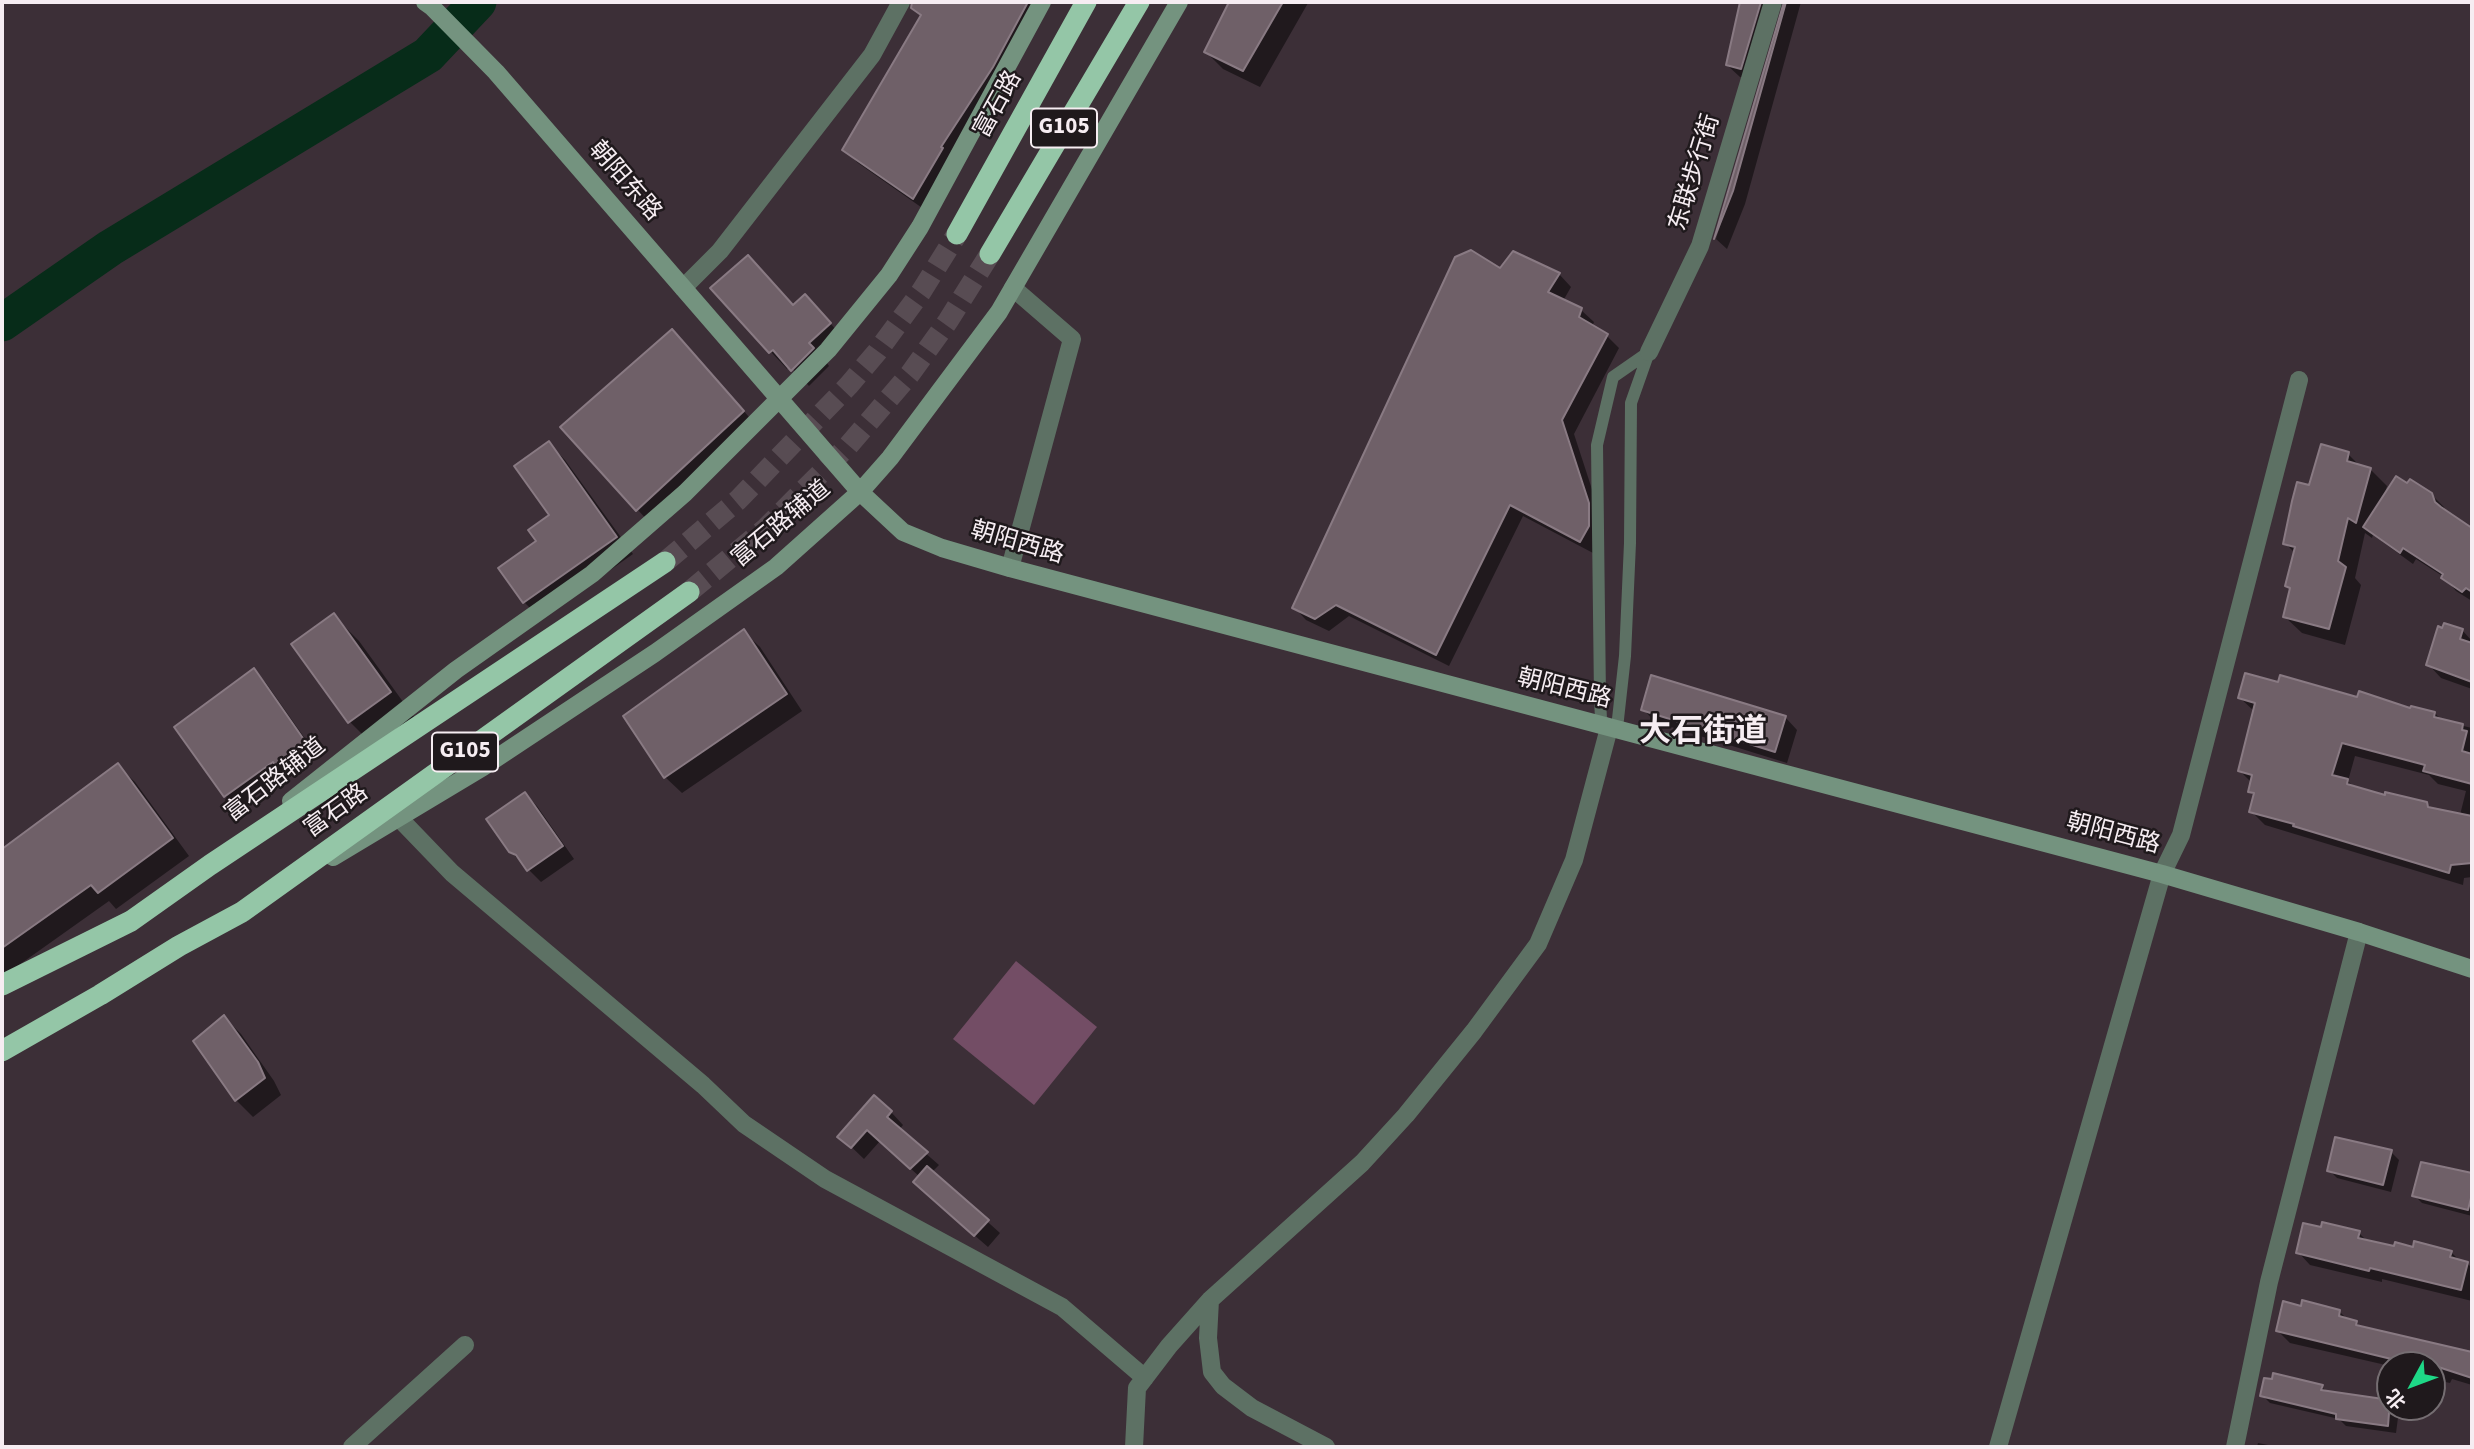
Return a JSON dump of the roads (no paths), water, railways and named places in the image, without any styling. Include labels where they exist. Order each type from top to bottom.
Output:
[{"type":"highway","name":"富石路","points":[[957,234],[1086,2]]},
{"type":"highway","name":"G105","points":[[990,254],[1139,2]]},
{"type":"highway","name":"富石路","points":[[2,985],[131,921],[210,865],[665,562]]},
{"type":"highway","name":"富石路","points":[[2,1051],[179,946],[242,912],[689,592]]},
{"type":"main road","name":"富石路辅道","points":[[210,865],[456,670],[592,574],[685,493],[828,350],[889,275],[920,227],[1042,2]]},
{"type":"main road","name":"富石路辅道","points":[[242,912],[483,767],[655,653],[776,567],[860,492],[890,458],[999,312],[1179,2]]},
{"type":"main road","name":"朝阳东路","points":[[429,4],[474,49],[779,400]]},
{"type":"main road","name":"朝阳西路","points":[[779,400],[860,492],[903,532],[942,548],[2162,874],[2359,932],[2472,969]]},
{"type":"street","points":[[683,288],[720,251],[872,55],[901,2]]},
{"type":"street","name":"东联步行街","points":[[1649,352],[1700,246],[1773,2]]},
{"type":"street","points":[[1010,568],[1072,339],[1013,288]]},
{"type":"street","points":[[1998,1447],[2162,874],[2181,835],[2299,380]]},
{"type":"street","points":[[1133,1447],[1137,1388],[1169,1346],[1210,1300],[1362,1163],[1406,1115],[1474,1031],[1538,944],[1574,860],[1613,728]]},
{"type":"street","points":[[399,818],[452,873],[703,1085],[744,1124],[825,1179],[1062,1307],[1145,1378]]},
{"type":"street","points":[[2235,1447],[2269,1282],[2359,932]]},
{"type":"street","points":[[1210,1300],[1208,1338],[1212,1372],[1223,1386],[1252,1408],[1326,1447]]},
{"type":"street","points":[[352,1447],[465,1345]]},
{"type":"lane","points":[[1649,352],[1631,403],[1630,543],[1625,656],[1613,728],[1601,719],[1597,445],[1613,377],[1649,352]]},
{"type":"waterway","points":[[2,323],[110,248],[428,55],[478,2]]},
{"type":"tunnel","points":[[665,562],[738,500],[849,385],[921,292],[957,234]]},
{"type":"tunnel","points":[[689,592],[766,528],[848,446],[910,374],[948,321],[990,254]]},
{"type":"district","name":"大石街道","points":[[1703,734]]}]
